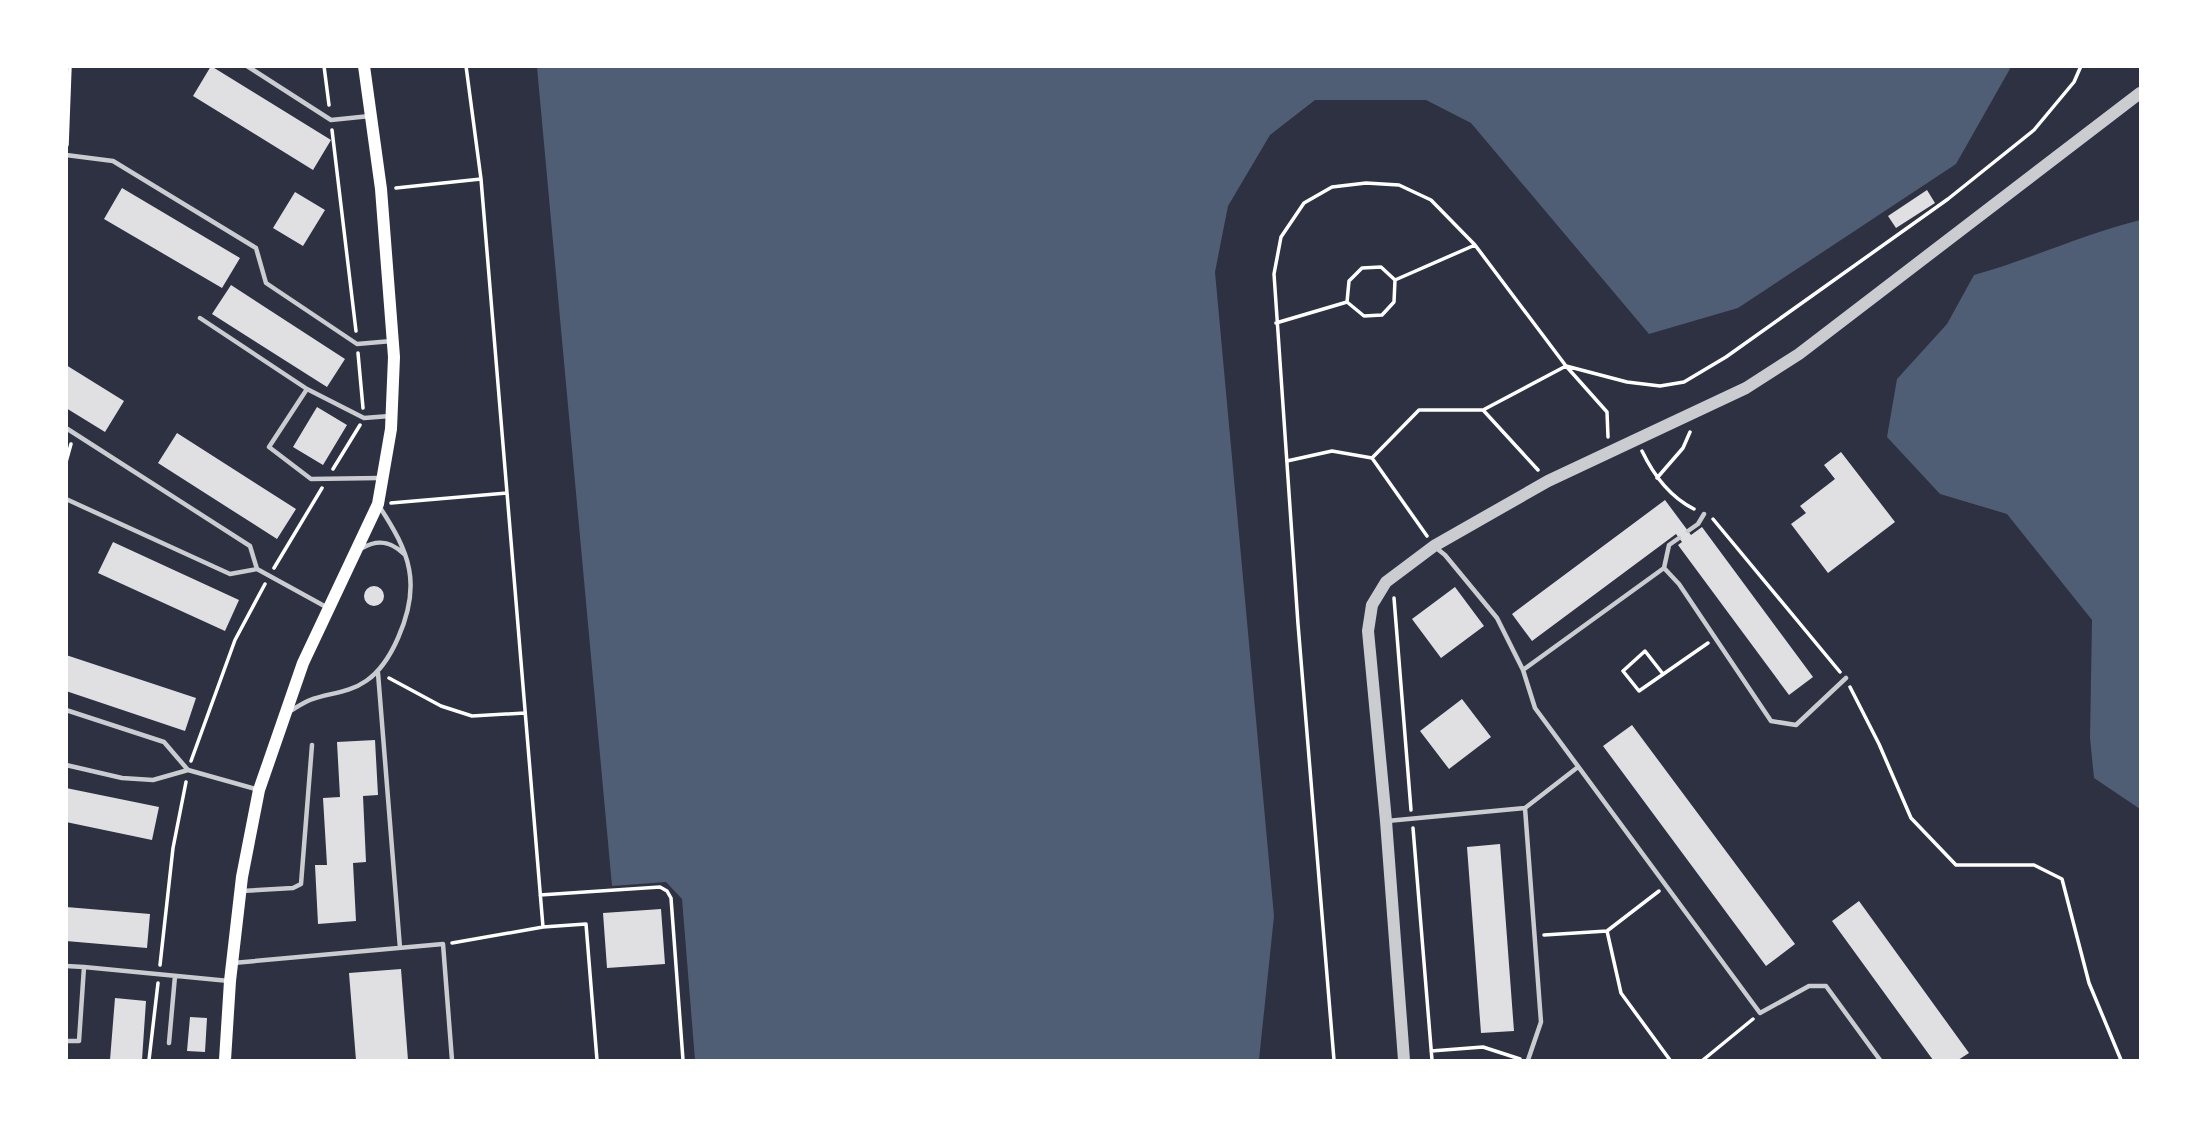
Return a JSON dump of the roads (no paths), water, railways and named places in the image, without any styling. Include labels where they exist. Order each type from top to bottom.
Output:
[{"type":"main road","points":[[225,1060],[240,891],[260,790],[303,663],[378,504],[392,416],[393,341],[381,190],[364,66]]},
{"type":"street","points":[[1404,1060],[1368,631],[1372,605],[1386,582],[1434,546],[1548,481],[1746,388],[1799,354],[2140,93]]},
{"type":"lane","points":[[247,66],[331,120],[371,116]]},
{"type":"lane","points":[[66,155],[113,161],[256,248],[266,284],[357,344],[393,341]]},
{"type":"lane","points":[[200,318],[307,388],[364,418],[392,416]]},
{"type":"lane","points":[[307,388],[269,447],[311,479],[383,478]]},
{"type":"lane","points":[[66,428],[250,546],[257,569]]},
{"type":"lane","points":[[66,499],[230,574],[257,569],[329,608]]},
{"type":"lane","points":[[284,715],[308,701],[346,691],[366,682],[378,672],[392,651],[405,623],[410,599],[411,573],[398,534],[378,504]]},
{"type":"lane","points":[[1688,531],[1699,524],[1703,514]]},
{"type":"lane","points":[[1523,670],[1664,568],[1669,545],[1679,538]]},
{"type":"lane","points":[[357,550],[371,543],[383,542],[396,546],[407,557]]},
{"type":"lane","points":[[1434,546],[1446,555],[1497,618],[1523,670],[1535,708],[1760,1013],[1810,986],[1826,986],[1880,1060]]},
{"type":"lane","points":[[1664,568],[1679,584],[1771,720],[1796,725],[1846,678]]},
{"type":"lane","points":[[378,672],[401,948]]},
{"type":"lane","points":[[66,710],[164,742],[188,770]]},
{"type":"lane","points":[[240,891],[293,888],[301,884],[312,745]]},
{"type":"lane","points":[[66,765],[122,778],[153,780],[188,770],[260,790]]},
{"type":"lane","points":[[1386,821],[1525,808],[1578,768]]},
{"type":"lane","points":[[1525,808],[1541,1022],[1526,1060]]},
{"type":"lane","points":[[232,963],[443,944],[452,1060]]},
{"type":"lane","points":[[66,966],[230,981]]},
{"type":"lane","points":[[66,1041],[79,1041],[84,967]]},
{"type":"lane","points":[[169,1044],[175,976]]},
{"type":"water","points":[[537,66],[2011,67],[1956,164],[1738,308],[1649,334],[1471,123],[1426,100],[1315,100],[1270,135],[1228,206],[1215,272],[1274,916],[1259,1060],[695,1060],[682,899],[666,882],[612,886]]},
{"type":"water","points":[[2140,220],[2140,809],[2094,778],[2090,738],[2092,620],[2007,514],[1940,494],[1887,437],[1897,379],[1947,324],[1974,275]]}]
